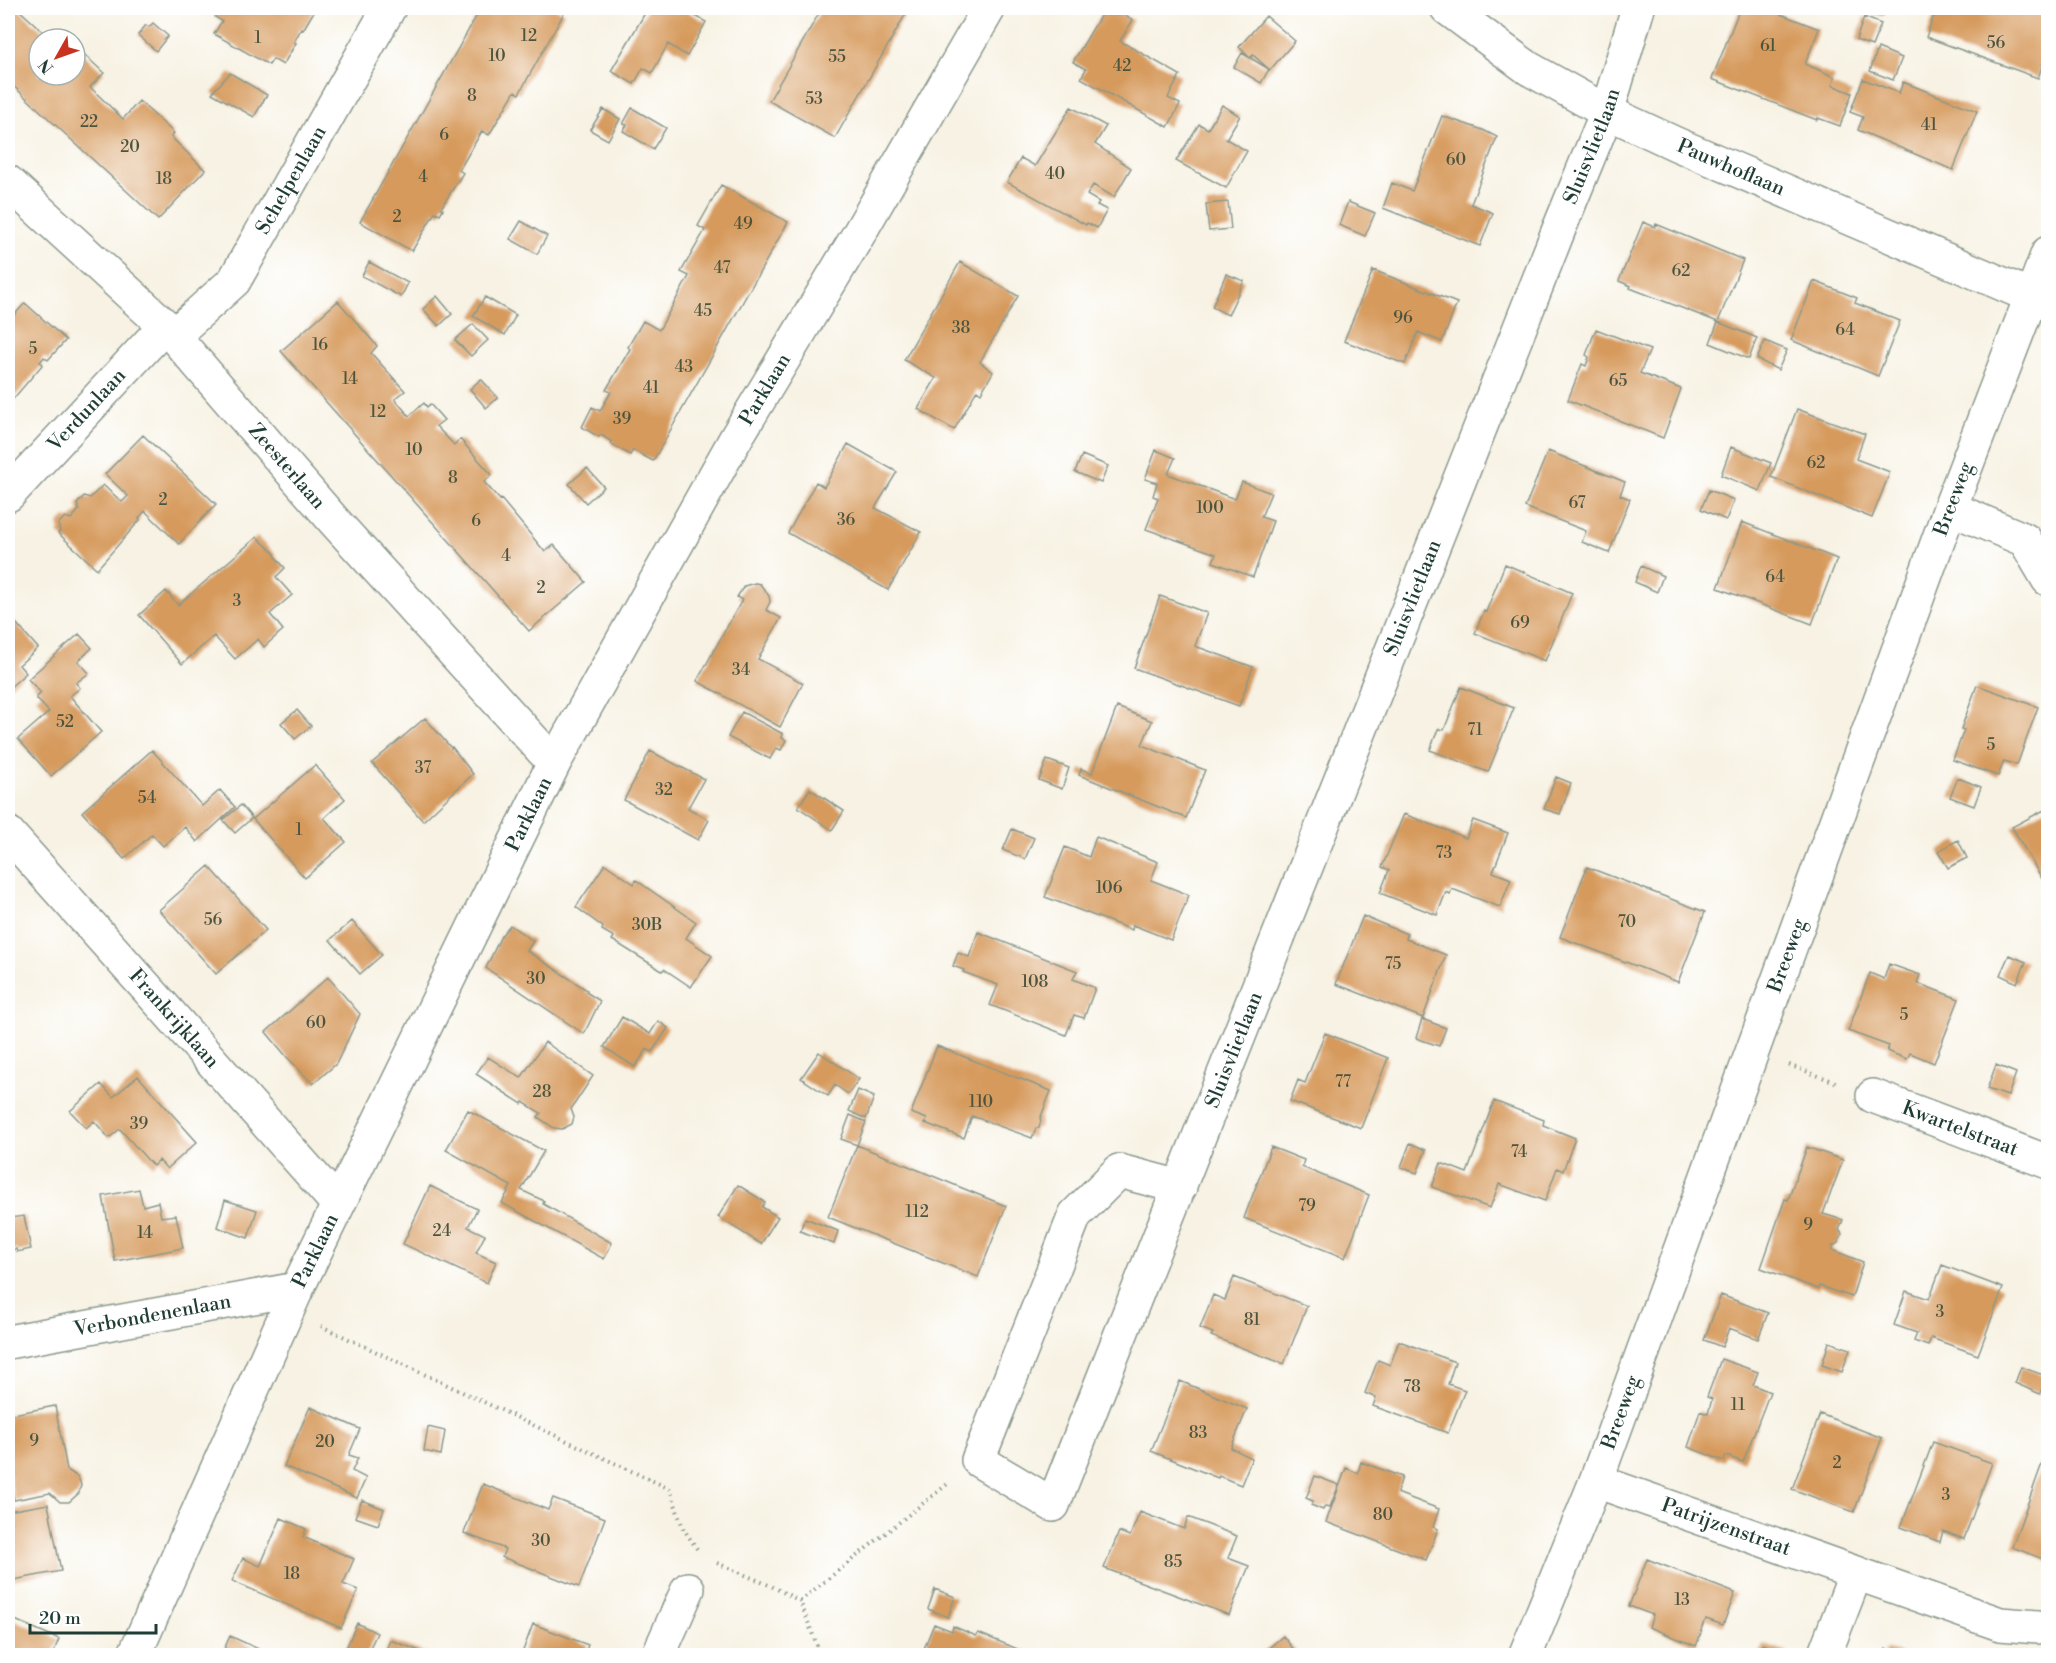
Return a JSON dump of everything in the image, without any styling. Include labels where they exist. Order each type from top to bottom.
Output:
[{"type":"street","name":"Schelpenlaan","points":[[169,331],[234,281],[389,8]]},
{"type":"street","name":"Parklaan","points":[[134,1656],[292,1300],[554,762],[736,438],[863,227],[989,8]]},
{"type":"street","name":"Pauwhoflaan","points":[[1447,8],[1528,68],[1607,112],[1676,144],[2033,297]]},
{"type":"street","name":"Sluisvlietlaan","points":[[978,1460],[1053,1505],[1607,112],[1638,8]]},
{"type":"street","name":"Zeesterlaan","points":[[8,182],[169,331],[336,522],[554,762]]},
{"type":"street","name":"Breeweg","points":[[1525,1656],[1596,1481],[1950,508],[2049,253]]},
{"type":"street","name":"Verdunlaan","points":[[8,495],[169,331]]},
{"type":"street","points":[[1950,508],[2025,540],[2049,579]]},
{"type":"street","name":"Frankrijklaan","points":[[8,833],[338,1204]]},
{"type":"street","name":"Kwartelstraat","points":[[1873,1096],[2049,1162]]},
{"type":"street","points":[[978,1460],[1075,1215],[1119,1171],[1180,1187]]},
{"type":"street","name":"Verbondenenlaan","points":[[8,1342],[292,1300]]},
{"type":"street","name":"Patrijzenstraat","points":[[1596,1481],[2000,1624],[2038,1627]]},
{"type":"street","points":[[1824,1656],[1856,1573]]},
{"type":"street","points":[[658,1656],[688,1589]]},
{"type":"path","points":[[1786,1064],[1873,1096]]},
{"type":"path","points":[[292,1300],[670,1489],[683,1528],[702,1556]]},
{"type":"path","points":[[800,1601],[978,1460]]},
{"type":"path","points":[[711,1560],[800,1601],[821,1656]]},
{"type":"building","points":[[8,8],[17,8],[38,27],[27,27],[27,87],[87,87],[87,57],[104,73],[90,87],[123,119],[139,101],[174,133],[171,137],[205,170],[158,220],[8,81]]},
{"type":"building","points":[[220,8],[316,8],[303,30],[301,29],[283,65],[273,59],[269,65],[214,34],[222,21],[215,17]]},
{"type":"building","points":[[481,8],[555,8],[564,13],[519,94],[515,91],[489,135],[482,131],[459,170],[463,173],[441,208],[443,209],[440,214],[435,212],[412,251],[360,222]]},
{"type":"building","points":[[648,8],[681,8],[706,22],[687,56],[668,44],[652,73],[643,68],[634,84],[611,71]]},
{"type":"building","points":[[822,8],[909,8],[835,138],[769,101]]},
{"type":"building","points":[[1105,8],[1111,8],[1133,20],[1120,41],[1180,75],[1168,98],[1180,104],[1168,127],[1081,78],[1086,69],[1073,62]]},
{"type":"building","points":[[1740,8],[1765,8],[1819,29],[1805,64],[1835,77],[1832,85],[1852,93],[1840,126],[1818,118],[1817,120],[1712,79]]},
{"type":"building","points":[[1860,8],[1885,8],[1883,16],[1859,11]]},
{"type":"building","points":[[1937,8],[2048,8],[2048,49],[2038,78],[1926,37]]},
{"type":"building","points":[[1266,16],[1295,41],[1270,70],[1253,55],[1250,58],[1239,47]]},
{"type":"building","points":[[1864,17],[1881,24],[1872,46],[1856,40]]},
{"type":"building","points":[[153,23],[168,36],[156,51],[138,35],[146,25],[149,27]]},
{"type":"building","points":[[1878,48],[1902,58],[1893,80],[1870,71]]},
{"type":"building","points":[[1242,53],[1269,69],[1261,83],[1234,67]]},
{"type":"building","points":[[230,73],[267,95],[254,117],[212,93]]},
{"type":"building","points":[[1863,79],[1899,93],[1903,82],[1977,111],[1953,170],[1858,130],[1863,117],[1850,112]]},
{"type":"building","points":[[1222,105],[1240,116],[1226,139],[1247,151],[1226,188],[1176,161],[1199,124],[1208,129]]},
{"type":"building","points":[[1071,107],[1106,126],[1095,144],[1131,168],[1114,197],[1093,185],[1087,195],[1099,202],[1097,205],[1107,210],[1097,228],[1087,223],[1086,225],[1007,182],[1021,158],[1035,166]]},
{"type":"building","points":[[632,108],[666,128],[653,149],[623,131],[627,125],[623,124]]},
{"type":"building","points":[[603,109],[620,119],[608,140],[590,130]]},
{"type":"building","points":[[1442,116],[1497,137],[1471,204],[1493,213],[1480,246],[1383,208],[1392,183],[1412,191]]},
{"type":"building","points":[[721,185],[788,222],[653,461],[633,450],[630,455],[601,435],[599,437],[582,427],[592,407],[600,411],[611,392],[606,390],[643,321],[659,330],[689,276],[681,272],[705,230],[698,226]]},
{"type":"building","points":[[1228,202],[1231,229],[1209,231],[1206,204]]},
{"type":"building","points":[[1348,202],[1375,213],[1365,236],[1339,225]]},
{"type":"building","points":[[521,221],[547,236],[537,254],[510,239]]},
{"type":"building","points":[[1643,222],[1655,227],[1656,224],[1743,260],[1718,322],[1630,288],[1631,286],[1619,281]]},
{"type":"building","points":[[369,262],[408,283],[401,297],[362,276]]},
{"type":"building","points":[[960,262],[1018,296],[980,362],[993,372],[981,393],[977,390],[954,430],[918,409],[936,378],[904,360]]},
{"type":"building","points":[[1373,270],[1457,303],[1442,342],[1418,332],[1405,364],[1344,341]]},
{"type":"building","points":[[1226,274],[1244,281],[1228,315],[1212,307]]},
{"type":"building","points":[[1814,281],[1857,298],[1855,303],[1900,321],[1878,376],[1791,340]]},
{"type":"building","points":[[437,296],[452,314],[439,326],[423,309]]},
{"type":"building","points":[[485,297],[516,315],[505,335],[473,316]]},
{"type":"building","points":[[338,301],[377,346],[371,353],[405,391],[395,399],[409,416],[424,403],[427,407],[430,404],[444,420],[436,426],[454,445],[460,439],[492,475],[484,482],[545,552],[554,545],[586,582],[529,631],[281,351]]},
{"type":"building","points":[[25,303],[66,340],[48,360],[44,357],[40,362],[43,364],[8,405],[8,322]]},
{"type":"building","points":[[1718,322],[1757,338],[1749,359],[1710,343]]},
{"type":"building","points":[[473,324],[488,340],[471,356],[455,340]]},
{"type":"building","points":[[1596,329],[1650,350],[1640,373],[1681,389],[1663,438],[1568,400],[1582,364],[1586,366],[1589,357],[1586,355]]},
{"type":"building","points":[[1765,341],[1787,350],[1778,370],[1757,359]]},
{"type":"building","points":[[481,379],[498,398],[486,408],[470,389]]},
{"type":"building","points":[[1797,409],[1865,434],[1856,459],[1890,472],[1872,518],[1771,477]]},
{"type":"building","points":[[143,435],[216,504],[179,544],[145,511],[139,518],[140,520],[97,569],[58,533],[60,531],[58,524],[65,517],[71,519],[79,510],[77,504],[84,496],[90,498],[103,485],[122,502],[128,496],[105,474]]},
{"type":"building","points":[[848,444],[897,472],[875,508],[921,532],[888,590],[788,533],[816,482],[824,487]]},
{"type":"building","points":[[1731,447],[1771,463],[1760,491],[1721,475]]},
{"type":"building","points":[[1156,450],[1175,458],[1168,474],[1235,499],[1242,482],[1271,493],[1261,517],[1273,521],[1253,577],[1213,562],[1216,554],[1146,529],[1158,498],[1153,496],[1157,483],[1145,479]]},
{"type":"building","points":[[1548,451],[1625,482],[1620,495],[1630,499],[1609,553],[1582,542],[1586,531],[1525,507]]},
{"type":"building","points":[[1082,455],[1108,466],[1101,483],[1075,472]]},
{"type":"building","points":[[587,468],[604,487],[586,503],[569,484]]},
{"type":"building","points":[[1709,490],[1734,500],[1726,520],[1701,509]]},
{"type":"building","points":[[1742,522],[1837,559],[1812,624],[1718,588]]},
{"type":"building","points":[[257,537],[274,553],[285,568],[276,577],[292,595],[270,614],[283,630],[264,647],[258,639],[235,659],[214,636],[182,664],[139,615],[166,591],[178,605]]},
{"type":"building","points":[[1505,564],[1572,593],[1545,661],[1475,633]]},
{"type":"building","points":[[1641,566],[1663,576],[1657,592],[1635,582]]},
{"type":"building","points":[[760,584],[769,596],[770,602],[766,610],[781,618],[758,659],[803,683],[780,727],[697,681],[742,600],[737,597],[744,586]]},
{"type":"building","points":[[1160,596],[1207,613],[1195,646],[1253,667],[1239,706],[1134,668]]},
{"type":"building","points":[[8,614],[38,648],[19,665],[26,673],[8,689]]},
{"type":"building","points":[[79,634],[92,648],[78,661],[89,673],[76,683],[80,688],[70,696],[101,732],[51,776],[18,739],[49,712],[36,698],[41,693],[28,679]]},
{"type":"building","points":[[1977,685],[2038,707],[2017,765],[2004,761],[1998,776],[1953,760],[1964,730],[1961,729]]},
{"type":"building","points":[[1461,687],[1514,708],[1488,772],[1430,750],[1438,729],[1444,730]]},
{"type":"building","points":[[1117,707],[1152,721],[1142,745],[1205,770],[1186,818],[1079,775],[1081,769],[1092,773]]},
{"type":"building","points":[[297,710],[311,726],[295,739],[281,723]]},
{"type":"building","points":[[742,712],[783,734],[782,738],[786,740],[781,750],[776,748],[770,759],[728,737]]},
{"type":"building","points":[[425,718],[473,774],[423,821],[372,763]]},
{"type":"building","points":[[152,750],[202,806],[220,790],[235,807],[197,842],[185,827],[163,846],[152,834],[124,859],[82,812]]},
{"type":"building","points":[[650,751],[704,779],[688,808],[709,820],[698,840],[624,800]]},
{"type":"building","points":[[1047,760],[1069,768],[1062,789],[1039,780]]},
{"type":"building","points":[[315,765],[345,799],[324,818],[346,842],[305,878],[253,819]]},
{"type":"building","points":[[1556,777],[1571,783],[1560,814],[1544,809]]},
{"type":"building","points":[[1958,778],[1981,787],[1974,806],[1950,797]]},
{"type":"building","points":[[810,789],[844,811],[832,830],[798,807]]},
{"type":"building","points":[[241,805],[252,818],[235,833],[223,820]]},
{"type":"building","points":[[2048,808],[2048,889],[2012,827]]},
{"type":"building","points":[[1404,814],[1466,838],[1473,820],[1508,833],[1493,872],[1511,879],[1500,907],[1452,889],[1450,894],[1446,892],[1437,915],[1380,893],[1389,870],[1382,867]]},
{"type":"building","points":[[1012,829],[1034,838],[1025,859],[1003,850]]},
{"type":"building","points":[[1096,837],[1158,862],[1151,880],[1189,895],[1171,940],[1133,925],[1132,930],[1045,897],[1065,847],[1089,857]]},
{"type":"building","points":[[1958,840],[1967,858],[1948,868],[1938,851]]},
{"type":"building","points":[[605,864],[634,884],[636,880],[696,922],[686,938],[712,956],[691,987],[612,940],[614,937],[602,930],[603,927],[576,907]]},
{"type":"building","points":[[209,866],[266,930],[216,974],[159,910]]},
{"type":"building","points":[[1587,867],[1705,912],[1678,982],[1560,937]]},
{"type":"building","points":[[1363,916],[1407,934],[1406,939],[1446,955],[1423,1018],[1336,984]]},
{"type":"building","points":[[352,921],[382,955],[360,974],[330,940]]},
{"type":"building","points":[[510,925],[533,941],[527,951],[600,1001],[584,1034],[486,968],[501,936]]},
{"type":"building","points":[[978,932],[1077,971],[1073,979],[1095,988],[1084,1018],[1074,1015],[1066,1035],[990,1005],[998,985],[953,966],[958,953],[969,957]]},
{"type":"building","points":[[2009,955],[2026,962],[2017,983],[2000,975]]},
{"type":"building","points":[[1889,964],[1920,975],[1917,983],[1959,999],[1934,1063],[1910,1053],[1907,1059],[1887,1051],[1889,1046],[1848,1031],[1870,973],[1884,979]]},
{"type":"building","points":[[328,977],[360,1014],[336,1064],[313,1084],[266,1032]]},
{"type":"building","points":[[622,1017],[650,1034],[658,1021],[668,1028],[652,1052],[647,1049],[635,1067],[604,1047]]},
{"type":"building","points":[[1422,1019],[1446,1028],[1439,1046],[1416,1038]]},
{"type":"building","points":[[1325,1033],[1388,1058],[1361,1128],[1290,1101],[1298,1080],[1305,1083]]},
{"type":"building","points":[[545,1042],[593,1076],[571,1109],[574,1117],[572,1124],[562,1129],[554,1128],[538,1117],[541,1113],[523,1102],[522,1104],[476,1074],[488,1057],[521,1078]]},
{"type":"building","points":[[937,1046],[1051,1091],[1040,1119],[1039,1128],[1036,1128],[1032,1138],[972,1116],[964,1138],[925,1123],[927,1119],[911,1113]]},
{"type":"building","points":[[819,1052],[859,1079],[848,1094],[835,1085],[828,1096],[801,1078]]},
{"type":"building","points":[[1996,1065],[2016,1073],[2008,1096],[1987,1089]]},
{"type":"building","points":[[138,1076],[197,1142],[167,1169],[159,1160],[153,1166],[120,1129],[109,1138],[94,1121],[86,1128],[70,1111],[101,1084],[113,1097]]},
{"type":"building","points":[[858,1090],[874,1097],[866,1119],[849,1111]]},
{"type":"building","points":[[1494,1101],[1544,1120],[1543,1125],[1575,1138],[1563,1171],[1557,1168],[1545,1201],[1499,1184],[1490,1208],[1432,1187],[1441,1163],[1467,1173]]},
{"type":"building","points":[[468,1110],[544,1151],[521,1190],[544,1201],[543,1204],[612,1243],[604,1259],[502,1203],[511,1186],[446,1150]]},
{"type":"building","points":[[850,1115],[866,1122],[857,1145],[841,1139]]},
{"type":"building","points":[[1410,1143],[1426,1150],[1417,1173],[1401,1167]]},
{"type":"building","points":[[857,1145],[1006,1206],[978,1277],[828,1217]]},
{"type":"building","points":[[1271,1147],[1304,1160],[1302,1167],[1369,1195],[1345,1258],[1244,1218]]},
{"type":"building","points":[[1807,1147],[1843,1160],[1823,1214],[1843,1220],[1839,1230],[1842,1234],[1832,1250],[1863,1262],[1852,1297],[1819,1286],[1818,1289],[1761,1268],[1785,1199],[1788,1200]]},
{"type":"building","points":[[738,1185],[765,1202],[762,1207],[778,1217],[761,1244],[718,1217]]},
{"type":"building","points":[[430,1186],[477,1209],[468,1227],[485,1235],[476,1253],[496,1262],[487,1283],[403,1244]]},
{"type":"building","points":[[139,1189],[143,1206],[158,1202],[161,1217],[176,1215],[183,1248],[115,1261],[103,1196]]},
{"type":"building","points":[[225,1200],[257,1210],[248,1238],[217,1227]]},
{"type":"building","points":[[9,1212],[10,1218],[24,1216],[31,1249],[8,1251]]},
{"type":"building","points":[[805,1218],[838,1231],[834,1244],[800,1231]]},
{"type":"building","points":[[1942,1265],[2003,1288],[1978,1355],[1931,1338],[1928,1346],[1914,1341],[1917,1333],[1894,1325],[1906,1291],[1929,1299]]},
{"type":"building","points":[[1234,1277],[1307,1306],[1284,1364],[1211,1336],[1213,1333],[1200,1328],[1213,1295],[1225,1300]]},
{"type":"building","points":[[1721,1295],[1768,1313],[1758,1339],[1729,1328],[1722,1347],[1704,1340]]},
{"type":"building","points":[[1399,1341],[1455,1362],[1448,1384],[1465,1390],[1448,1433],[1373,1406],[1376,1398],[1365,1393],[1378,1360],[1390,1365]]},
{"type":"building","points":[[1829,1342],[1850,1349],[1842,1372],[1822,1365]]},
{"type":"building","points":[[1721,1359],[1758,1372],[1753,1385],[1770,1392],[1743,1462],[1726,1456],[1724,1461],[1688,1447],[1700,1411],[1708,1414],[1712,1399],[1707,1397]]},
{"type":"building","points":[[2021,1367],[2046,1376],[2040,1394],[2015,1383]]},
{"type":"building","points":[[1180,1381],[1247,1409],[1231,1448],[1252,1458],[1241,1485],[1151,1451]]},
{"type":"building","points":[[55,1406],[67,1470],[78,1477],[81,1485],[79,1493],[69,1502],[60,1502],[50,1493],[14,1500],[8,1468],[8,1415]]},
{"type":"building","points":[[310,1407],[360,1429],[349,1455],[358,1458],[352,1471],[366,1478],[357,1498],[284,1466]]},
{"type":"building","points":[[1820,1414],[1882,1438],[1854,1512],[1792,1489]]},
{"type":"building","points":[[428,1427],[445,1431],[441,1455],[424,1451]]},
{"type":"building","points":[[1933,1442],[1992,1463],[1964,1539],[1943,1531],[1940,1542],[1901,1527]]},
{"type":"building","points":[[2048,1447],[2048,1561],[2012,1547]]},
{"type":"building","points":[[1361,1462],[1402,1477],[1397,1493],[1439,1509],[1433,1527],[1438,1529],[1426,1560],[1326,1522],[1346,1468],[1358,1473]]},
{"type":"building","points":[[1315,1476],[1339,1485],[1330,1507],[1325,1506],[1323,1510],[1311,1505],[1313,1501],[1306,1498]]},
{"type":"building","points":[[483,1484],[548,1510],[553,1498],[605,1518],[579,1587],[502,1557],[505,1549],[464,1533]]},
{"type":"building","points":[[362,1500],[384,1509],[378,1525],[355,1517]]},
{"type":"building","points":[[48,1504],[61,1571],[8,1581],[8,1511]]},
{"type":"building","points":[[1140,1512],[1184,1529],[1188,1517],[1237,1536],[1228,1558],[1249,1566],[1229,1615],[1104,1568],[1119,1532],[1130,1536]]},
{"type":"building","points":[[281,1518],[306,1529],[303,1537],[354,1559],[343,1584],[358,1590],[341,1628],[232,1581],[243,1558],[260,1566]]},
{"type":"building","points":[[1647,1559],[1735,1593],[1723,1625],[1706,1619],[1696,1646],[1649,1627],[1653,1615],[1629,1606]]},
{"type":"building","points":[[935,1589],[955,1597],[948,1617],[928,1609]]},
{"type":"building","points":[[8,1617],[59,1639],[52,1656],[8,1656]]},
{"type":"building","points":[[357,1623],[377,1633],[366,1656],[349,1656],[344,1653]]},
{"type":"building","points":[[533,1624],[588,1645],[584,1656],[521,1656]]},
{"type":"building","points":[[934,1624],[952,1631],[953,1626],[976,1636],[978,1633],[1035,1656],[921,1656]]},
{"type":"building","points":[[230,1636],[274,1656],[221,1656]]},
{"type":"building","points":[[1283,1636],[1299,1656],[1267,1656],[1264,1652]]},
{"type":"building","points":[[390,1640],[431,1655],[431,1656],[384,1656]]},
{"type":"building","points":[[1763,1644],[1787,1653],[1786,1656],[1759,1656]]},
{"type":"building","points":[[1886,1649],[1902,1655],[1902,1656],[1884,1656]]}]
